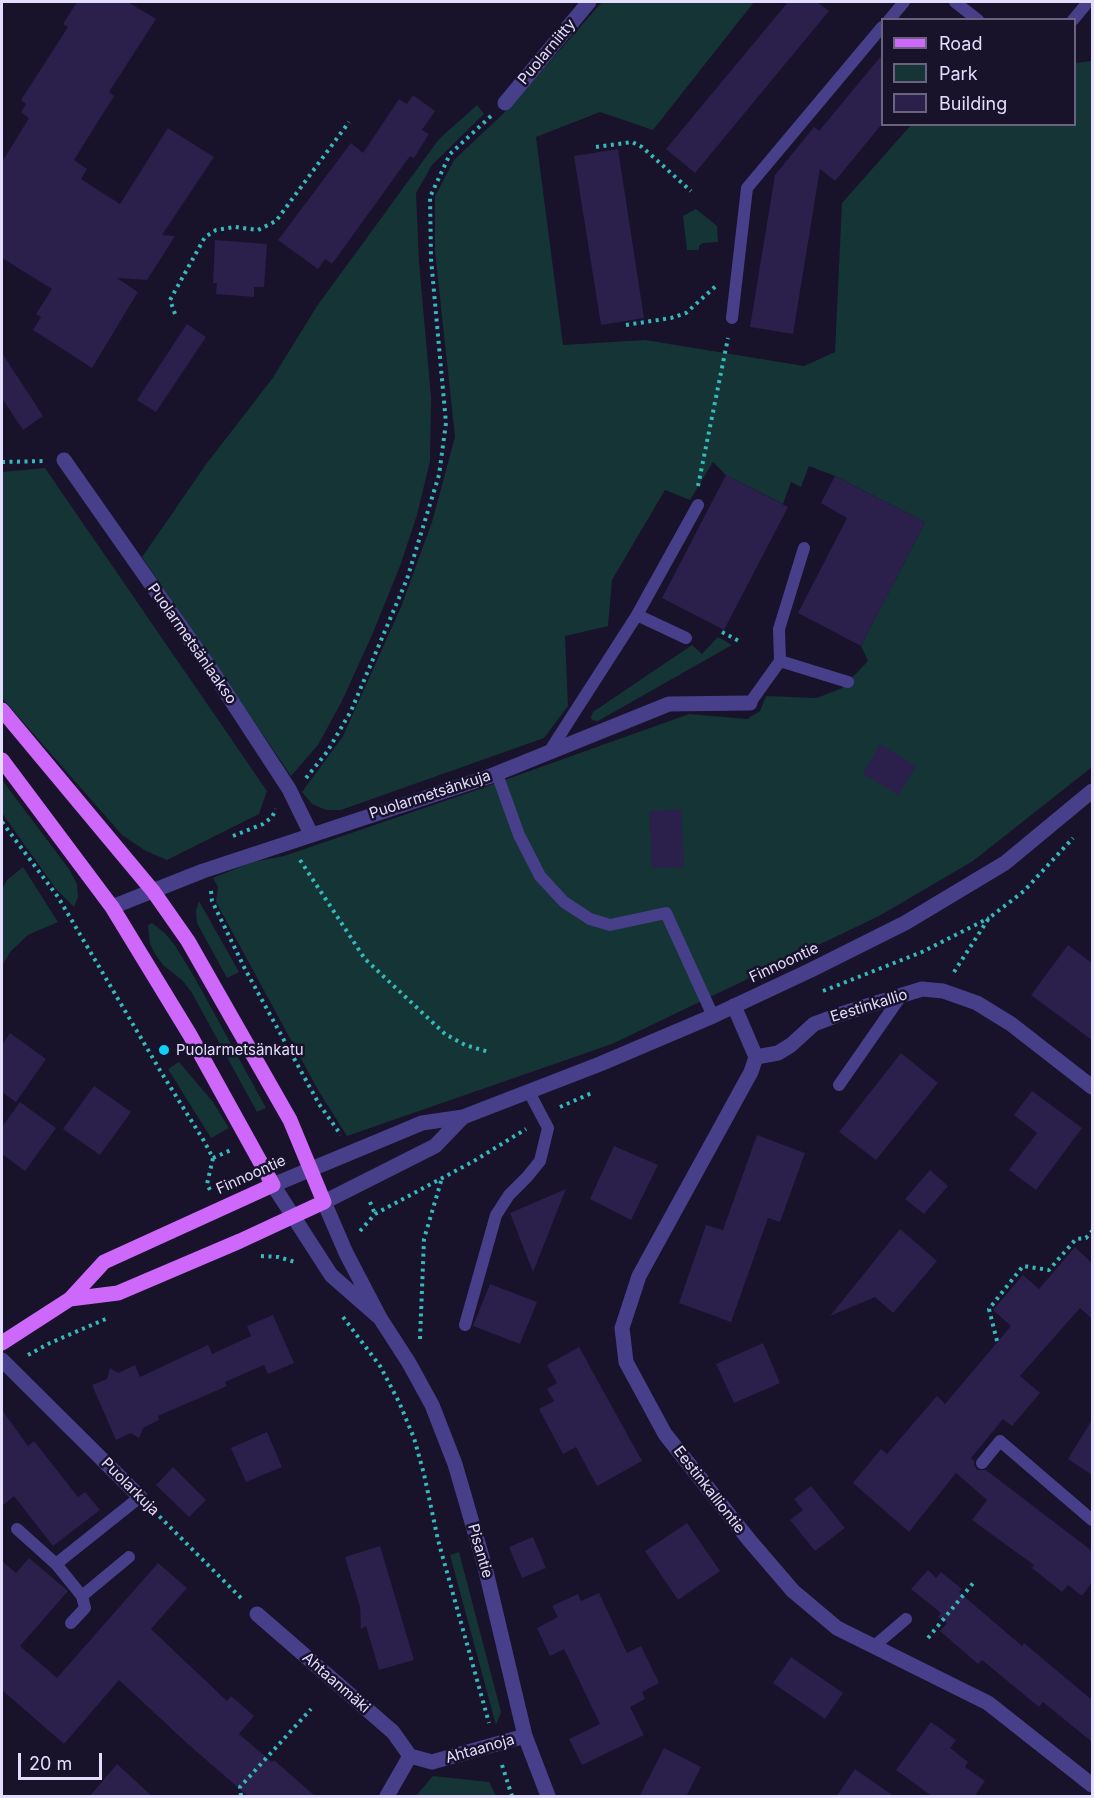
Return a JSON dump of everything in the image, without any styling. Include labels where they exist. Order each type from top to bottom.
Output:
[{"type":"main road","points":[[2,710],[153,891],[188,941],[290,1120],[324,1202]]},
{"type":"main road","points":[[2,760],[112,907],[190,1035],[273,1185]]},
{"type":"main road","name":"Finnoontie","points":[[2,1343],[70,1299],[104,1262],[273,1185]]},
{"type":"main road","name":"Finnoontie","points":[[70,1299],[118,1293],[324,1202]]},
{"type":"street","name":"Puolarniitty","points":[[505,103],[589,2]]},
{"type":"street","name":"Puolarmetsänlaakso","points":[[64,460],[212,671],[289,789],[311,834]]},
{"type":"street","name":"Puolarmetsänkuja","points":[[112,907],[203,871],[497,774],[669,704],[750,703]]},
{"type":"street","name":"Finnoontie","points":[[273,1185],[422,1123],[463,1117],[529,1092],[713,1016],[811,970],[905,923],[1005,863],[1092,791]]},
{"type":"street","name":"Eestinkallio","points":[[756,1057],[778,1053],[814,1024],[922,989],[943,991],[977,1003],[1011,1023],[1092,1087]]},
{"type":"street","points":[[734,1006],[756,1057]]},
{"type":"street","name":"Eestinkalliontie","points":[[756,1057],[751,1072],[639,1276],[622,1328],[626,1362],[665,1434],[793,1591],[837,1628],[988,1703],[1092,1785]]},
{"type":"street","name":"Finnoontie","points":[[324,1202],[435,1146],[463,1117]]},
{"type":"street","points":[[273,1185],[293,1216]]},
{"type":"street","name":"Pisantie","points":[[324,1202],[346,1253],[380,1318],[409,1363],[432,1405],[454,1464],[485,1567],[525,1736],[548,1797]]},
{"type":"street","name":"Pisantie","points":[[293,1216],[332,1275],[380,1318]]},
{"type":"street","name":"Puolarkuja","points":[[2,1360],[140,1497]]},
{"type":"street","name":"Ahtaanmäki","points":[[257,1614],[393,1732],[410,1756]]},
{"type":"street","name":"Ahtaanoja","points":[[410,1756],[432,1762],[525,1736]]},
{"type":"street","points":[[387,1797],[410,1756]]},
{"type":"lane","points":[[891,18],[904,2]]},
{"type":"lane","points":[[955,2],[975,18]]},
{"type":"lane","points":[[1075,18],[1088,2]]},
{"type":"lane","points":[[732,318],[747,188],[881,28]]},
{"type":"lane","points":[[549,752],[637,615],[698,505]]},
{"type":"lane","points":[[750,703],[780,661],[779,629],[804,548]]},
{"type":"lane","points":[[637,615],[686,638]]},
{"type":"lane","points":[[780,661],[848,682]]},
{"type":"lane","points":[[497,774],[519,835],[540,876],[564,902],[590,919],[610,926],[666,913],[713,1016]]},
{"type":"lane","points":[[839,1084],[901,996]]},
{"type":"lane","points":[[465,1324],[496,1215],[509,1195],[528,1177],[540,1161],[548,1128],[529,1092]]},
{"type":"lane","points":[[982,1463],[1000,1441],[1092,1520]]},
{"type":"lane","points":[[56,1564],[140,1497]]},
{"type":"lane","points":[[17,1529],[56,1564],[82,1596],[85,1608],[71,1623]]},
{"type":"lane","points":[[82,1596],[129,1557]]},
{"type":"lane","points":[[873,1647],[906,1619]]},
{"type":"path","points":[[224,840],[263,824],[272,817],[278,797],[304,780],[327,752],[351,711],[407,579],[439,475],[446,423],[431,259],[430,197],[450,154],[505,103]]},
{"type":"path","points":[[175,314],[170,300],[206,237],[216,230],[236,227],[258,230],[276,221],[349,122]]},
{"type":"path","points":[[596,147],[632,142],[642,147],[691,191]]},
{"type":"path","points":[[626,325],[671,318],[686,313],[738,265]]},
{"type":"path","points":[[698,505],[698,487],[732,318]]},
{"type":"path","points":[[2,462],[64,460]]},
{"type":"path","points":[[722,633],[739,641]]},
{"type":"path","points":[[2,822],[58,897],[204,1141],[213,1158],[207,1184],[221,1208]]},
{"type":"path","points":[[818,992],[922,952],[989,918],[1024,891],[1076,834]]},
{"type":"path","points":[[288,842],[365,959],[445,1034],[465,1045],[489,1052]]},
{"type":"path","points":[[203,871],[211,889],[212,901],[245,969],[319,1104],[340,1134],[348,1153]]},
{"type":"path","points":[[943,991],[989,918]]},
{"type":"path","points":[[420,1340],[424,1239],[442,1177]]},
{"type":"path","points":[[362,1184],[375,1214]]},
{"type":"path","points":[[997,1341],[989,1309],[1023,1266],[1049,1270],[1077,1239],[1086,1238],[1092,1231]]},
{"type":"path","points":[[338,1310],[380,1366],[399,1402],[414,1438],[438,1539],[512,1797]]},
{"type":"path","name":"Puolarkuja","points":[[140,1497],[257,1614]]},
{"type":"path","points":[[928,1638],[974,1582]]},
{"type":"path","points":[[241,1796],[240,1787],[311,1709]]},
{"type":"green space","points":[[602,2],[754,2],[653,130],[600,112],[536,137],[563,345],[645,340],[804,366],[835,352],[842,203],[910,126],[1076,126],[1076,63],[1092,61],[1092,767],[973,861],[879,916],[612,1044],[347,1136],[318,1090],[216,902],[218,887],[213,878],[252,862],[284,856],[471,792],[689,714],[747,719],[760,711],[766,696],[817,698],[842,688],[868,661],[861,646],[925,522],[835,476],[809,466],[801,487],[791,482],[783,504],[726,475],[713,462],[690,500],[665,490],[612,580],[608,626],[565,636],[568,706],[544,738],[341,810],[326,810],[312,804],[302,792],[343,736],[401,607],[432,522],[455,437],[435,251],[435,196],[454,160],[507,110]]},
{"type":"green space","points":[[477,105],[484,114],[432,165],[416,193],[419,262],[431,397],[430,461],[417,515],[400,566],[342,701],[318,745],[291,776],[142,557],[207,463],[272,379],[317,306],[439,139]]},
{"type":"green space","points":[[696,209],[717,226],[718,242],[703,243],[699,246],[699,250],[687,250],[683,216]]},
{"type":"green space","points":[[45,468],[267,791],[259,814],[167,860],[146,851],[122,835],[2,698],[2,472]]},
{"type":"green space","points":[[718,637],[732,645],[598,721],[592,720],[593,712],[692,645],[702,654]]},
{"type":"green space","points":[[2,780],[69,869],[77,884],[78,897],[74,907],[56,889],[2,813]]},
{"type":"green space","points":[[23,867],[58,922],[28,935],[11,951],[2,965],[2,889],[7,880]]},
{"type":"green space","points":[[199,901],[239,972],[227,978],[197,923],[196,911]]},
{"type":"green space","points":[[152,923],[165,933],[176,947],[266,1108],[257,1112],[192,993],[155,954],[150,944],[148,925]]},
{"type":"green space","points":[[179,1062],[213,1102],[229,1128],[211,1138],[168,1069]]},
{"type":"green space","points":[[459,1552],[501,1712],[496,1725],[450,1555]]},
{"type":"green space","points":[[433,1776],[489,1782],[496,1796],[416,1796]]},
{"type":"building","points":[[77,2],[128,2],[156,19],[109,92],[114,96],[74,160],[87,169],[81,179],[120,204],[168,128],[214,157],[162,235],[175,236],[147,280],[117,278],[138,292],[92,368],[33,330],[41,317],[36,314],[52,289],[2,258],[2,162],[29,118],[21,112],[26,104],[21,100],[68,27],[63,24]]},
{"type":"building","points":[[788,2],[817,2],[829,11],[695,173],[666,149]]},
{"type":"building","points":[[881,56],[881,125],[835,181],[820,169],[793,334],[750,327],[775,175],[814,127],[819,131]]},
{"type":"building","points":[[413,95],[435,111],[422,130],[429,134],[414,158],[410,156],[332,264],[325,259],[318,269],[278,240],[351,143],[363,153],[399,99],[407,104]]},
{"type":"building","points":[[618,149],[644,318],[601,325],[574,156]]},
{"type":"building","points":[[215,240],[267,244],[264,287],[254,287],[254,297],[216,294],[217,283],[213,283]]},
{"type":"building","points":[[187,324],[206,337],[156,412],[137,400]]},
{"type":"building","points":[[2,353],[43,416],[23,430],[2,398]]},
{"type":"building","points":[[726,475],[788,507],[724,630],[662,598]]},
{"type":"building","points":[[835,476],[925,522],[861,646],[798,613],[847,518],[821,503]]},
{"type":"building","points":[[880,744],[916,766],[899,795],[863,774]]},
{"type":"building","points":[[681,809],[684,867],[652,868],[649,811]]},
{"type":"building","points":[[1068,945],[1092,963],[1092,1040],[1031,995]]},
{"type":"building","points":[[10,1033],[46,1059],[16,1102],[2,1092],[2,1045]]},
{"type":"building","points":[[901,1053],[938,1083],[876,1160],[839,1132]]},
{"type":"building","points":[[94,1086],[131,1112],[100,1155],[63,1129]]},
{"type":"building","points":[[1032,1091],[1082,1128],[1036,1190],[1009,1170],[1037,1133],[1014,1115]]},
{"type":"building","points":[[20,1102],[56,1128],[25,1171],[2,1154],[2,1127]]},
{"type":"building","points":[[757,1135],[805,1153],[780,1222],[768,1218],[731,1322],[679,1303],[706,1225],[723,1230]]},
{"type":"building","points":[[614,1146],[658,1165],[631,1220],[590,1199]]},
{"type":"building","points":[[930,1170],[948,1186],[924,1214],[905,1199]]},
{"type":"building","points":[[566,1189],[533,1272],[510,1213]]},
{"type":"building","points":[[900,1229],[937,1261],[893,1313],[875,1297],[830,1316]]},
{"type":"building","points":[[1075,1247],[1092,1263],[1092,1319],[1080,1308],[1020,1376],[1040,1393],[1012,1426],[1003,1419],[971,1458],[977,1470],[986,1470],[1092,1551],[1092,1582],[1082,1596],[1068,1585],[1062,1592],[1032,1568],[1034,1565],[972,1520],[987,1500],[956,1473],[909,1532],[853,1483],[881,1449],[887,1454],[937,1396],[945,1404],[1011,1326],[993,1310],[1023,1275],[1039,1289]]},
{"type":"building","points":[[490,1284],[537,1302],[520,1344],[473,1326]]},
{"type":"building","points":[[273,1315],[294,1363],[268,1374],[264,1365],[225,1382],[227,1386],[158,1416],[159,1420],[143,1428],[139,1438],[131,1433],[116,1440],[92,1385],[107,1379],[110,1368],[118,1373],[135,1365],[140,1377],[208,1345],[212,1354],[251,1336],[247,1326]]},
{"type":"building","points":[[763,1343],[780,1383],[734,1403],[716,1364]]},
{"type":"building","points":[[579,1347],[642,1461],[597,1486],[576,1447],[563,1454],[539,1409],[554,1401],[547,1389],[557,1383],[547,1365]]},
{"type":"building","points":[[2,1410],[28,1446],[34,1441],[78,1497],[85,1492],[100,1510],[53,1546],[14,1496],[2,1506]]},
{"type":"building","points":[[1092,1420],[1092,1475],[1068,1459]]},
{"type":"building","points":[[267,1432],[282,1467],[246,1482],[231,1448]]},
{"type":"building","points":[[173,1467],[206,1500],[189,1517],[156,1485]]},
{"type":"building","points":[[811,1486],[845,1528],[815,1551],[790,1520],[803,1510],[794,1499]]},
{"type":"building","points":[[687,1523],[720,1571],[678,1600],[645,1551]]},
{"type":"building","points":[[533,1537],[546,1568],[522,1578],[509,1547]]},
{"type":"building","points":[[380,1546],[414,1660],[379,1670],[366,1626],[361,1629],[360,1607],[345,1557]]},
{"type":"building","points":[[29,1558],[68,1591],[20,1646],[57,1678],[158,1563],[187,1588],[151,1629],[227,1701],[231,1696],[254,1716],[239,1734],[272,1762],[274,1760],[316,1797],[249,1797],[119,1680],[64,1744],[2,1690],[2,1561],[16,1573]]},
{"type":"building","points":[[928,1570],[936,1578],[941,1572],[962,1589],[959,1592],[1022,1646],[1024,1643],[1092,1700],[1092,1742],[1043,1702],[1039,1707],[982,1660],[978,1664],[940,1631],[947,1623],[938,1617],[941,1613],[911,1589]]},
{"type":"building","points":[[599,1593],[627,1653],[641,1646],[659,1683],[642,1692],[645,1699],[630,1707],[644,1735],[582,1765],[569,1739],[600,1724],[564,1649],[550,1656],[537,1628],[558,1617],[552,1606],[578,1594],[581,1601]]},
{"type":"building","points":[[791,1657],[843,1693],[825,1719],[773,1683]]},
{"type":"building","points":[[931,1722],[956,1740],[950,1748],[968,1762],[965,1767],[985,1781],[974,1797],[933,1797],[896,1770]]},
{"type":"building","points":[[664,1748],[701,1767],[686,1797],[639,1797]]},
{"type":"building","points":[[117,1764],[153,1797],[89,1797]]},
{"type":"building","points":[[855,1769],[895,1797],[836,1797]]},
{"type":"place","name":"Puolarmetsänkatu","points":[[164,1050]]}]
